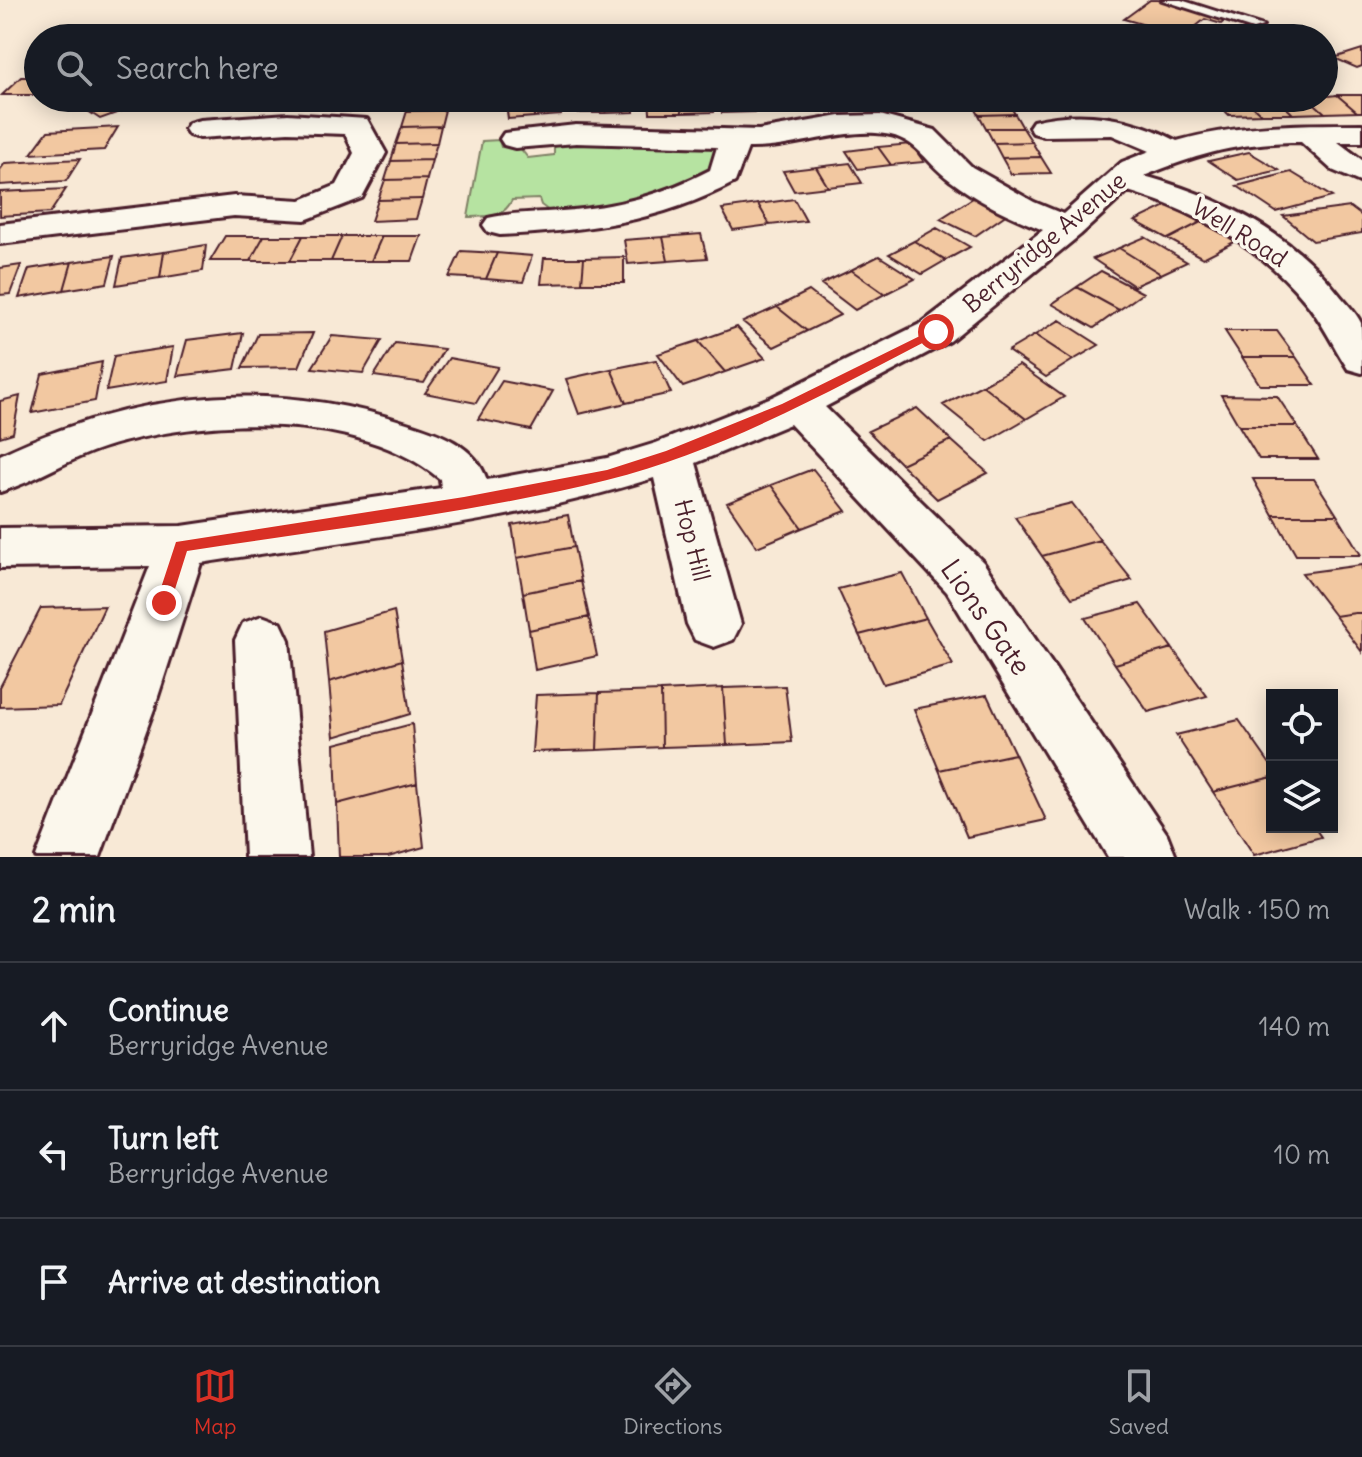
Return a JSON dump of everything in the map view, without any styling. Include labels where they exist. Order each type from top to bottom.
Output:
[{"type":"street","points":[[0,234],[234,206],[305,210],[350,191],[370,153],[356,125],[288,123],[200,129]]},
{"type":"street","points":[[515,139],[576,134],[759,139],[840,125],[880,124],[924,136],[961,174],[1022,209],[1068,228]]},
{"type":"street","points":[[1044,127],[1110,124],[1132,129],[1174,152]]},
{"type":"street","points":[[1126,174],[1174,152],[1230,137],[1362,133]]},
{"type":"street","points":[[1311,135],[1343,163],[1362,173]]},
{"type":"street","points":[[500,225],[576,221],[640,213],[697,191],[724,175],[735,139]]},
{"type":"street","name":"Berryridge Avenue","points":[[0,548],[182,546],[464,503],[607,475],[671,455],[796,403],[936,332],[1068,228],[1126,174]]},
{"type":"street","name":"Well Road","points":[[1126,174],[1222,216],[1261,240],[1305,275],[1347,329],[1362,359]]},
{"type":"street","name":"Lions Gate","points":[[796,403],[965,577],[1144,857]]},
{"type":"street","points":[[0,475],[94,434],[169,419],[229,413],[295,412],[393,433],[429,447],[460,469],[465,484],[464,503]]},
{"type":"street","name":"Hop Hill","points":[[671,455],[714,624]]},
{"type":"street","points":[[68,857],[125,709],[182,546]]},
{"type":"street","points":[[262,640],[277,857]]},
{"type":"lane","points":[[1168,0],[1250,24]]},
{"type":"green space","points":[[499,140],[501,147],[520,148],[528,158],[554,155],[554,147],[559,142],[710,143],[719,149],[714,167],[700,181],[651,200],[553,214],[541,205],[539,199],[512,200],[499,213],[468,217],[482,141]]},
{"type":"building","points":[[1150,0],[1158,0],[1227,19],[1221,24],[1205,19],[1199,24],[1142,24],[1124,19]]},
{"type":"building","points":[[1362,49],[1362,66],[1357,68],[1338,60],[1338,57]]},
{"type":"building","points":[[21,77],[24,77],[24,95],[2,95]]},
{"type":"building","points":[[1338,95],[1362,95],[1362,112],[1357,112]]},
{"type":"building","points":[[1338,96],[1357,112],[1325,113],[1338,112]]},
{"type":"building","points":[[90,112],[119,112],[100,119]]},
{"type":"building","points":[[407,112],[444,112],[441,126],[402,127]]},
{"type":"building","points":[[507,112],[534,112],[534,117],[508,119]]},
{"type":"building","points":[[534,112],[561,112],[561,115],[534,117]]},
{"type":"building","points":[[977,112],[1015,114],[979,115]]},
{"type":"building","points":[[1226,112],[1261,114],[1229,115]]},
{"type":"building","points":[[1259,112],[1293,114],[1261,114]]},
{"type":"building","points":[[1291,112],[1325,113],[1293,114]]},
{"type":"building","points":[[1015,114],[1023,128],[986,128],[979,115]]},
{"type":"building","points":[[441,126],[437,143],[396,144],[402,127]]},
{"type":"building","points":[[118,127],[104,150],[31,154],[48,131]]},
{"type":"building","points":[[986,128],[1023,128],[1032,142],[994,143]]},
{"type":"building","points":[[1032,142],[1041,157],[1002,158],[994,143]]},
{"type":"building","points":[[437,143],[432,160],[391,161],[396,144]]},
{"type":"building","points":[[911,144],[924,162],[891,165],[878,147]]},
{"type":"building","points":[[878,147],[891,165],[858,169],[846,151]]},
{"type":"building","points":[[1249,152],[1279,170],[1238,180],[1209,161]]},
{"type":"building","points":[[1041,157],[1051,173],[1011,174],[1002,158]]},
{"type":"building","points":[[80,159],[66,181],[0,185],[0,170],[5,163]]},
{"type":"building","points":[[432,160],[427,179],[385,180],[391,161]]},
{"type":"building","points":[[850,163],[862,183],[828,187],[816,167]]},
{"type":"building","points":[[816,167],[828,187],[794,191],[783,171]]},
{"type":"building","points":[[1291,172],[1332,197],[1276,212],[1237,186]]},
{"type":"building","points":[[427,179],[422,199],[378,200],[385,180]]},
{"type":"building","points":[[66,189],[50,213],[0,216],[0,192]]},
{"type":"building","points":[[973,198],[1007,214],[975,236],[940,219]]},
{"type":"building","points":[[422,199],[416,219],[371,221],[378,200]]},
{"type":"building","points":[[794,199],[806,221],[770,225],[758,204]]},
{"type":"building","points":[[758,204],[770,225],[733,230],[722,209]]},
{"type":"building","points":[[1168,205],[1201,222],[1168,239],[1135,221]]},
{"type":"building","points":[[1350,207],[1362,216],[1362,233],[1313,241],[1283,216]]},
{"type":"building","points":[[1201,222],[1236,241],[1203,258],[1168,239]]},
{"type":"building","points":[[937,228],[970,247],[946,260],[914,241]]},
{"type":"building","points":[[701,234],[707,258],[668,261],[663,237]]},
{"type":"building","points":[[225,236],[264,236],[250,261],[210,261]]},
{"type":"building","points":[[264,236],[303,236],[290,261],[250,261]]},
{"type":"building","points":[[303,236],[342,236],[331,261],[290,261]]},
{"type":"building","points":[[342,236],[382,236],[371,261],[331,261]]},
{"type":"building","points":[[382,236],[421,236],[412,261],[371,261]]},
{"type":"building","points":[[663,237],[668,261],[628,264],[624,240]]},
{"type":"building","points":[[1145,237],[1187,262],[1161,274],[1119,248]]},
{"type":"building","points":[[914,241],[946,260],[922,274],[889,254]]},
{"type":"building","points":[[206,245],[203,271],[160,278],[164,252]]},
{"type":"building","points":[[1119,248],[1161,274],[1134,286],[1093,259]]},
{"type":"building","points":[[461,251],[497,253],[486,279],[449,277]]},
{"type":"building","points":[[164,252],[160,278],[116,285],[122,258]]},
{"type":"building","points":[[497,253],[532,256],[523,282],[486,279]]},
{"type":"building","points":[[114,256],[107,283],[64,290],[72,262]]},
{"type":"building","points":[[879,256],[915,279],[885,294],[851,270]]},
{"type":"building","points":[[624,257],[624,283],[582,283],[584,258]]},
{"type":"building","points":[[544,258],[584,258],[582,283],[541,284]]},
{"type":"building","points":[[72,262],[64,290],[19,298],[29,269]]},
{"type":"building","points":[[21,265],[10,294],[0,295],[0,268]]},
{"type":"building","points":[[851,270],[885,294],[855,310],[821,284]]},
{"type":"building","points":[[1101,271],[1143,293],[1119,310],[1077,287]]},
{"type":"building","points":[[1077,287],[1119,310],[1094,328],[1052,304]]},
{"type":"building","points":[[809,291],[840,315],[807,331],[777,307]]},
{"type":"building","points":[[777,307],[807,331],[774,347],[743,322]]},
{"type":"building","points":[[1060,320],[1099,345],[1073,360],[1035,335]]},
{"type":"building","points":[[737,327],[765,358],[725,372],[698,341]]},
{"type":"building","points":[[1225,331],[1277,331],[1296,357],[1242,357]]},
{"type":"building","points":[[243,333],[235,369],[177,376],[187,340]]},
{"type":"building","points":[[313,333],[299,367],[242,368],[258,334]]},
{"type":"building","points":[[1035,335],[1073,360],[1046,377],[1008,351]]},
{"type":"building","points":[[332,336],[382,340],[363,373],[312,368]]},
{"type":"building","points":[[698,341],[725,372],[683,387],[658,354]]},
{"type":"building","points":[[395,343],[444,349],[424,383],[374,376]]},
{"type":"building","points":[[173,347],[167,381],[106,391],[114,356]]},
{"type":"building","points":[[1242,357],[1296,357],[1315,385],[1260,385]]},
{"type":"building","points":[[449,358],[498,367],[476,403],[425,393]]},
{"type":"building","points":[[656,360],[671,393],[626,403],[611,369]]},
{"type":"building","points":[[102,362],[95,401],[32,413],[42,374]]},
{"type":"building","points":[[1019,365],[1064,397],[1026,419],[982,385]]},
{"type":"building","points":[[611,369],[626,403],[579,414],[566,379]]},
{"type":"building","points":[[502,381],[553,391],[531,430],[478,419]]},
{"type":"building","points":[[982,385],[1026,419],[988,441],[943,405]]},
{"type":"building","points":[[1221,395],[1277,396],[1297,426],[1239,426]]},
{"type":"building","points":[[20,396],[13,433],[0,437],[0,401]]},
{"type":"building","points":[[917,408],[951,440],[901,464],[868,431]]},
{"type":"building","points":[[1239,426],[1297,426],[1318,459],[1259,459]]},
{"type":"building","points":[[951,440],[988,473],[937,499],[901,464]]},
{"type":"building","points":[[813,469],[846,511],[802,528],[771,485]]},
{"type":"building","points":[[1253,479],[1314,479],[1337,515],[1273,515]]},
{"type":"building","points":[[771,485],[802,528],[757,547],[727,503]]},
{"type":"building","points":[[1072,503],[1100,540],[1042,556],[1015,517]]},
{"type":"building","points":[[568,515],[574,547],[517,558],[512,525]]},
{"type":"building","points":[[1273,515],[1337,515],[1361,555],[1296,555]]},
{"type":"building","points":[[1100,540],[1132,580],[1072,598],[1042,556]]},
{"type":"building","points":[[574,547],[581,581],[523,593],[517,558]]},
{"type":"building","points":[[1362,565],[1362,612],[1335,616],[1302,573]]},
{"type":"building","points":[[902,573],[926,618],[859,635],[838,589]]},
{"type":"building","points":[[581,581],[589,617],[529,630],[523,593]]},
{"type":"building","points":[[1140,604],[1172,648],[1115,664],[1085,618]]},
{"type":"building","points":[[105,606],[59,705],[0,707],[0,687],[41,608]]},
{"type":"building","points":[[394,611],[402,660],[329,682],[324,631]]},
{"type":"building","points":[[1362,612],[1362,652],[1335,616]]},
{"type":"building","points":[[589,617],[597,656],[535,670],[529,630]]},
{"type":"building","points":[[926,618],[953,665],[883,684],[859,635]]},
{"type":"building","points":[[1172,648],[1207,696],[1148,712],[1115,664]]},
{"type":"building","points":[[402,660],[410,714],[334,737],[329,682]]},
{"type":"building","points":[[785,686],[792,742],[727,745],[723,688]]},
{"type":"building","points":[[723,688],[727,745],[662,747],[661,691]]},
{"type":"building","points":[[661,691],[662,747],[597,750],[599,693]]},
{"type":"building","points":[[599,693],[597,750],[532,752],[536,695]]},
{"type":"building","points":[[987,695],[1015,754],[939,770],[914,709]]},
{"type":"building","points":[[1239,720],[1266,758],[1266,779],[1213,792],[1176,735]]},
{"type":"building","points":[[412,724],[417,783],[337,804],[335,744]]},
{"type":"building","points":[[1015,754],[1046,820],[967,837],[939,770]]},
{"type":"building","points":[[1266,779],[1266,833],[1318,833],[1321,837],[1254,855],[1213,792]]},
{"type":"building","points":[[417,783],[424,847],[388,857],[339,857],[337,804]]},
{"type":"route","points":[[164,603],[182,546],[464,503],[607,475],[671,455],[787,408],[936,332]]}]
